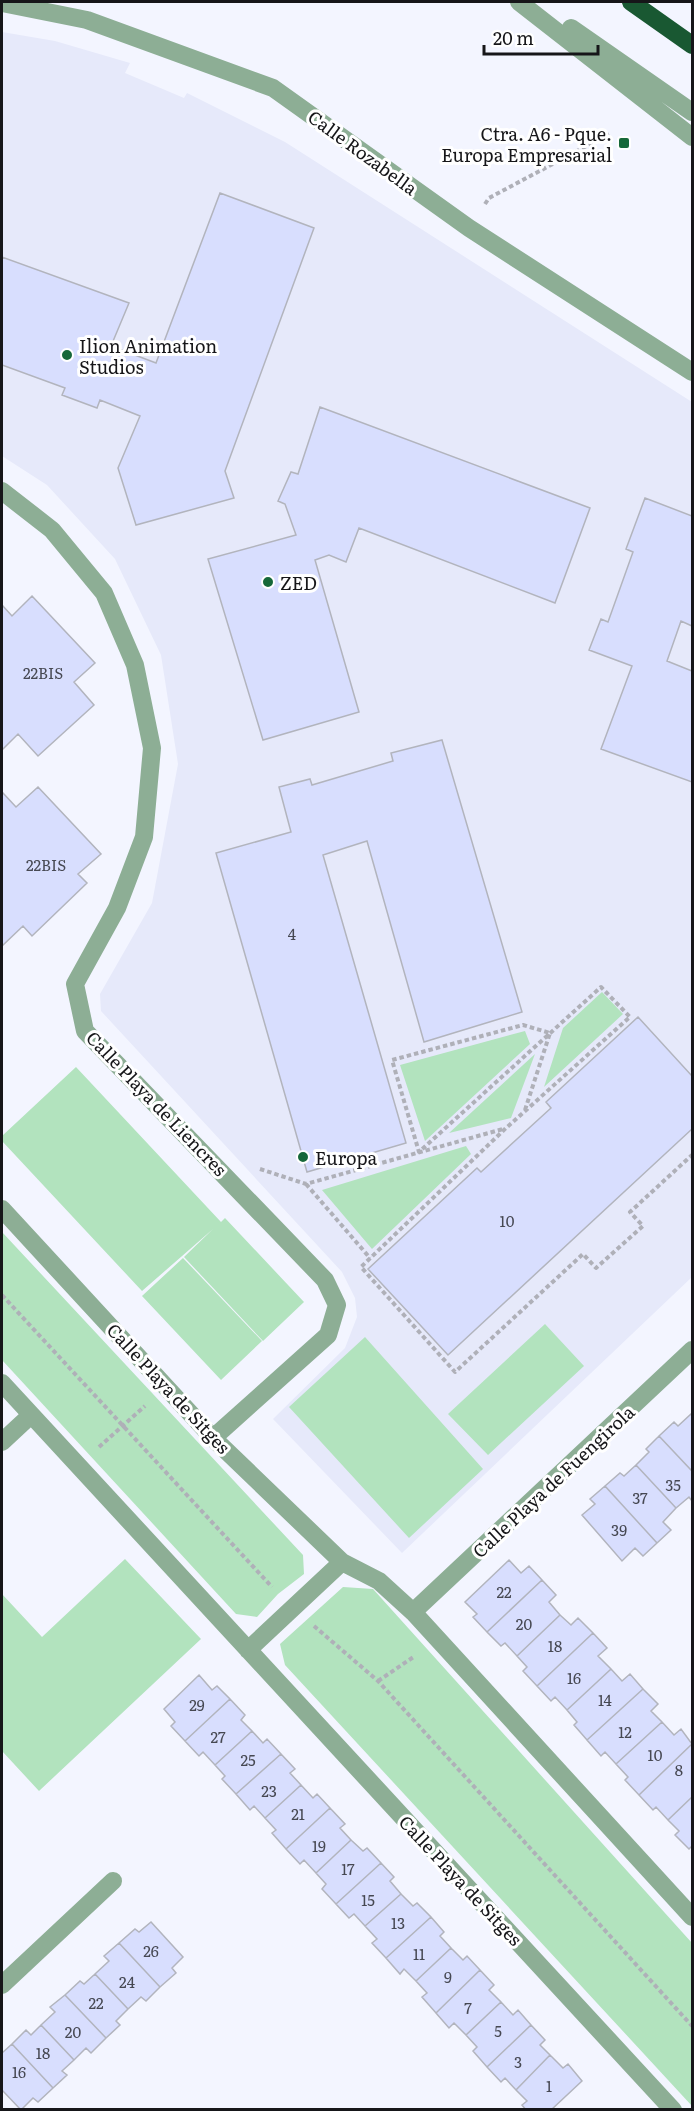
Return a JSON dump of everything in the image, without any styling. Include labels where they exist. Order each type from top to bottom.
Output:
[{"type":"highway","points":[[631,2],[693,45]]},
{"type":"street","points":[[519,2],[693,137]]},
{"type":"street","points":[[533,2],[693,112]]},
{"type":"street","name":"Calle Rozabella","points":[[2,3],[87,20],[273,88],[469,228],[693,372]]},
{"type":"street","name":"Calle Playa de Liencres","points":[[2,492],[52,531],[104,593],[135,665],[152,748],[144,837],[117,908],[75,984],[86,1031],[325,1280],[337,1305],[328,1335],[213,1438]]},
{"type":"street","name":"Calle Playa de Sitges","points":[[2,1209],[213,1438],[342,1562],[380,1581],[413,1612],[693,1917]]},
{"type":"street","name":"Calle Playa de Fuengirola","points":[[413,1612],[693,1350]]},
{"type":"street","name":"Calle Playa de Sitges","points":[[2,1383],[673,2109]]},
{"type":"street","points":[[2,1442],[31,1415]]},
{"type":"street","points":[[248,1650],[342,1562]]},
{"type":"street","points":[[2,1985],[113,1881]]},
{"type":"path","points":[[481,210],[489,198],[609,134]]},
{"type":"path","points":[[419,1152],[601,987],[630,1017],[525,1110],[361,1267],[455,1372],[583,1254],[596,1268],[643,1226],[630,1212],[693,1155]]},
{"type":"path","points":[[419,1152],[392,1060],[523,1025],[550,1033]]},
{"type":"path","points":[[525,1110],[550,1033]]},
{"type":"path","points":[[306,1184],[506,1128]]},
{"type":"path","points":[[253,1167],[306,1184],[370,1258]]},
{"type":"path","points":[[2,1295],[278,1594]]},
{"type":"path","points":[[98,1449],[147,1404]]},
{"type":"path","points":[[306,1620],[378,1682],[693,2026]]},
{"type":"path","points":[[378,1682],[417,1655]]},
{"type":"shaded area","points":[[2,32],[55,41],[130,63],[125,73],[184,98],[187,93],[285,142],[692,402],[692,1277],[402,1553],[273,1419],[345,1348],[357,1317],[355,1298],[342,1272],[101,1011],[100,994],[152,903],[178,764],[161,655],[115,559],[47,485],[2,456]]},
{"type":"green space","points":[[602,992],[623,1014],[544,1087],[563,1028]]},
{"type":"green space","points":[[525,1031],[530,1044],[425,1141],[400,1065]]},
{"type":"green space","points":[[535,1054],[511,1118],[449,1133]]},
{"type":"green space","points":[[76,1067],[221,1222],[225,1218],[304,1302],[263,1341],[184,1257],[213,1229],[142,1291],[2,1141],[2,1136]]},
{"type":"green space","points":[[466,1146],[471,1154],[372,1249],[322,1190]]},
{"type":"green space","points":[[2,1232],[303,1555],[304,1574],[278,1594],[257,1617],[236,1614],[2,1360]]},
{"type":"green space","points":[[183,1258],[262,1341],[221,1380],[142,1296]]},
{"type":"green space","points":[[545,1324],[584,1366],[488,1455],[448,1414]]},
{"type":"green space","points":[[365,1337],[483,1469],[409,1538],[289,1407]]},
{"type":"green space","points":[[125,1559],[201,1639],[39,1791],[2,1751],[2,1594],[42,1637]]},
{"type":"green space","points":[[343,1587],[373,1589],[692,1943],[692,2106],[285,1665],[280,1644]]},
{"type":"building","name":"Ilion Animation Studios","points":[[220,193],[314,228],[225,471],[234,498],[136,525],[118,468],[140,416],[100,400],[97,408],[62,395],[65,388],[2,365],[2,257],[129,303],[111,346],[156,363]]},
{"type":"building","name":"ZED","points":[[320,407],[590,508],[555,603],[359,528],[346,562],[329,555],[315,560],[359,712],[263,740],[208,559],[296,535],[285,504],[278,501],[291,472],[298,474]]},
{"type":"building","points":[[645,498],[692,516],[692,626],[681,621],[667,661],[692,671],[692,782],[601,749],[632,666],[589,650],[601,619],[608,622],[633,552],[626,549]]},
{"type":"building","points":[[32,596],[95,663],[74,682],[94,705],[38,756],[18,734],[2,750],[2,605],[12,616]]},
{"type":"building","points":[[442,740],[522,1012],[424,1042],[367,841],[323,855],[406,1143],[307,1172],[216,853],[291,832],[279,787],[310,779],[312,785],[393,761],[391,753]]},
{"type":"building","points":[[38,787],[101,854],[78,874],[87,883],[32,936],[23,926],[2,946],[2,792],[16,807]]},
{"type":"building","points":[[638,1017],[692,1076],[692,1129],[448,1355],[368,1269],[477,1168],[481,1172],[551,1108],[546,1102]]},
{"type":"building","points":[[691,1414],[692,1471],[659,1436],[674,1422],[678,1426]]},
{"type":"building","points":[[659,1436],[692,1471],[692,1501],[689,1497],[676,1508],[636,1465],[649,1452],[646,1449]]},
{"type":"building","points":[[636,1465],[676,1508],[663,1522],[671,1530],[657,1543],[605,1486],[620,1473],[624,1476]]},
{"type":"building","points":[[605,1486],[657,1543],[643,1556],[635,1548],[622,1561],[582,1515],[595,1504],[590,1499]]},
{"type":"building","points":[[509,1560],[521,1573],[529,1566],[542,1580],[487,1632],[473,1617],[477,1614],[465,1602]]},
{"type":"building","points":[[542,1580],[556,1595],[549,1602],[560,1615],[517,1656],[505,1643],[501,1646],[487,1632]]},
{"type":"building","points":[[560,1615],[571,1625],[578,1618],[593,1633],[537,1686],[523,1671],[527,1667],[517,1656]]},
{"type":"building","points":[[593,1633],[607,1648],[598,1656],[611,1669],[567,1710],[555,1697],[551,1701],[537,1686]]},
{"type":"building","points":[[611,1669],[622,1681],[630,1674],[643,1689],[587,1740],[574,1725],[577,1722],[567,1710]]},
{"type":"building","points":[[199,1675],[212,1690],[217,1686],[230,1699],[185,1741],[171,1726],[175,1722],[164,1709]]},
{"type":"building","points":[[643,1689],[658,1704],[651,1711],[662,1722],[616,1764],[605,1752],[601,1756],[587,1740]]},
{"type":"building","points":[[230,1699],[245,1715],[241,1720],[252,1731],[215,1765],[203,1752],[199,1756],[185,1741]]},
{"type":"building","points":[[662,1722],[674,1735],[681,1729],[692,1744],[639,1795],[625,1780],[628,1777],[616,1764]]},
{"type":"building","points":[[252,1731],[263,1743],[267,1739],[281,1754],[236,1794],[222,1779],[225,1776],[215,1765]]},
{"type":"building","points":[[692,1744],[692,1797],[668,1820],[656,1807],[653,1810],[639,1795]]},
{"type":"building","points":[[281,1754],[295,1769],[290,1773],[301,1785],[265,1818],[254,1806],[250,1810],[236,1794]]},
{"type":"building","points":[[301,1785],[313,1798],[317,1794],[330,1808],[286,1849],[272,1833],[276,1830],[265,1818]]},
{"type":"building","points":[[692,1797],[692,1846],[689,1849],[675,1835],[679,1831],[668,1820]]},
{"type":"building","points":[[330,1808],[345,1824],[340,1828],[351,1840],[316,1873],[304,1860],[300,1864],[286,1849]]},
{"type":"building","points":[[351,1840],[363,1851],[367,1848],[381,1863],[336,1904],[322,1889],[326,1884],[316,1873]]},
{"type":"building","points":[[381,1863],[394,1877],[390,1881],[401,1894],[365,1926],[354,1914],[349,1918],[336,1904]]},
{"type":"building","points":[[401,1894],[413,1906],[417,1903],[431,1917],[386,1958],[372,1943],[377,1939],[365,1926]]},
{"type":"building","points":[[431,1917],[444,1932],[440,1936],[451,1948],[416,1981],[404,1969],[400,1974],[386,1958]]},
{"type":"building","points":[[151,1922],[183,1957],[172,1968],[176,1973],[160,1987],[119,1943],[135,1929],[139,1932]]},
{"type":"building","points":[[119,1943],[160,1987],[146,2001],[141,1997],[128,2009],[95,1974],[109,1961],[104,1956]]},
{"type":"building","points":[[451,1948],[463,1960],[467,1956],[480,1970],[436,2013],[422,1997],[427,1993],[416,1981]]},
{"type":"building","points":[[480,1970],[494,1985],[489,1990],[501,2002],[466,2035],[454,2023],[449,2028],[436,2013]]},
{"type":"building","points":[[95,1974],[128,2009],[116,2021],[120,2025],[106,2038],[65,1995],[80,1981],[84,1984]]},
{"type":"building","points":[[65,1995],[106,2038],[91,2053],[86,2048],[74,2060],[41,2025],[55,2012],[50,2007]]},
{"type":"building","points":[[501,2002],[513,2015],[518,2010],[531,2025],[487,2067],[473,2051],[477,2047],[466,2035]]},
{"type":"building","points":[[41,2025],[74,2060],[62,2071],[67,2075],[53,2088],[12,2044],[26,2030],[31,2035]]},
{"type":"building","points":[[531,2025],[545,2040],[540,2045],[550,2055],[516,2090],[505,2078],[501,2082],[487,2067]]},
{"type":"building","points":[[12,2044],[53,2088],[38,2102],[33,2098],[21,2110],[2,2090],[2,2053]]},
{"type":"building","points":[[550,2055],[563,2068],[568,2064],[582,2081],[551,2110],[526,2110],[522,2105],[527,2101],[516,2090]]},
{"type":"place","name":"Ctra. A6 - Pque. Europa Empresarial","points":[[624,143]]},
{"type":"place","name":"Ilion Animation Studios","points":[[67,355]]},
{"type":"place","name":"ZED","points":[[268,582]]},
{"type":"place","name":"Europa","points":[[303,1157]]}]
